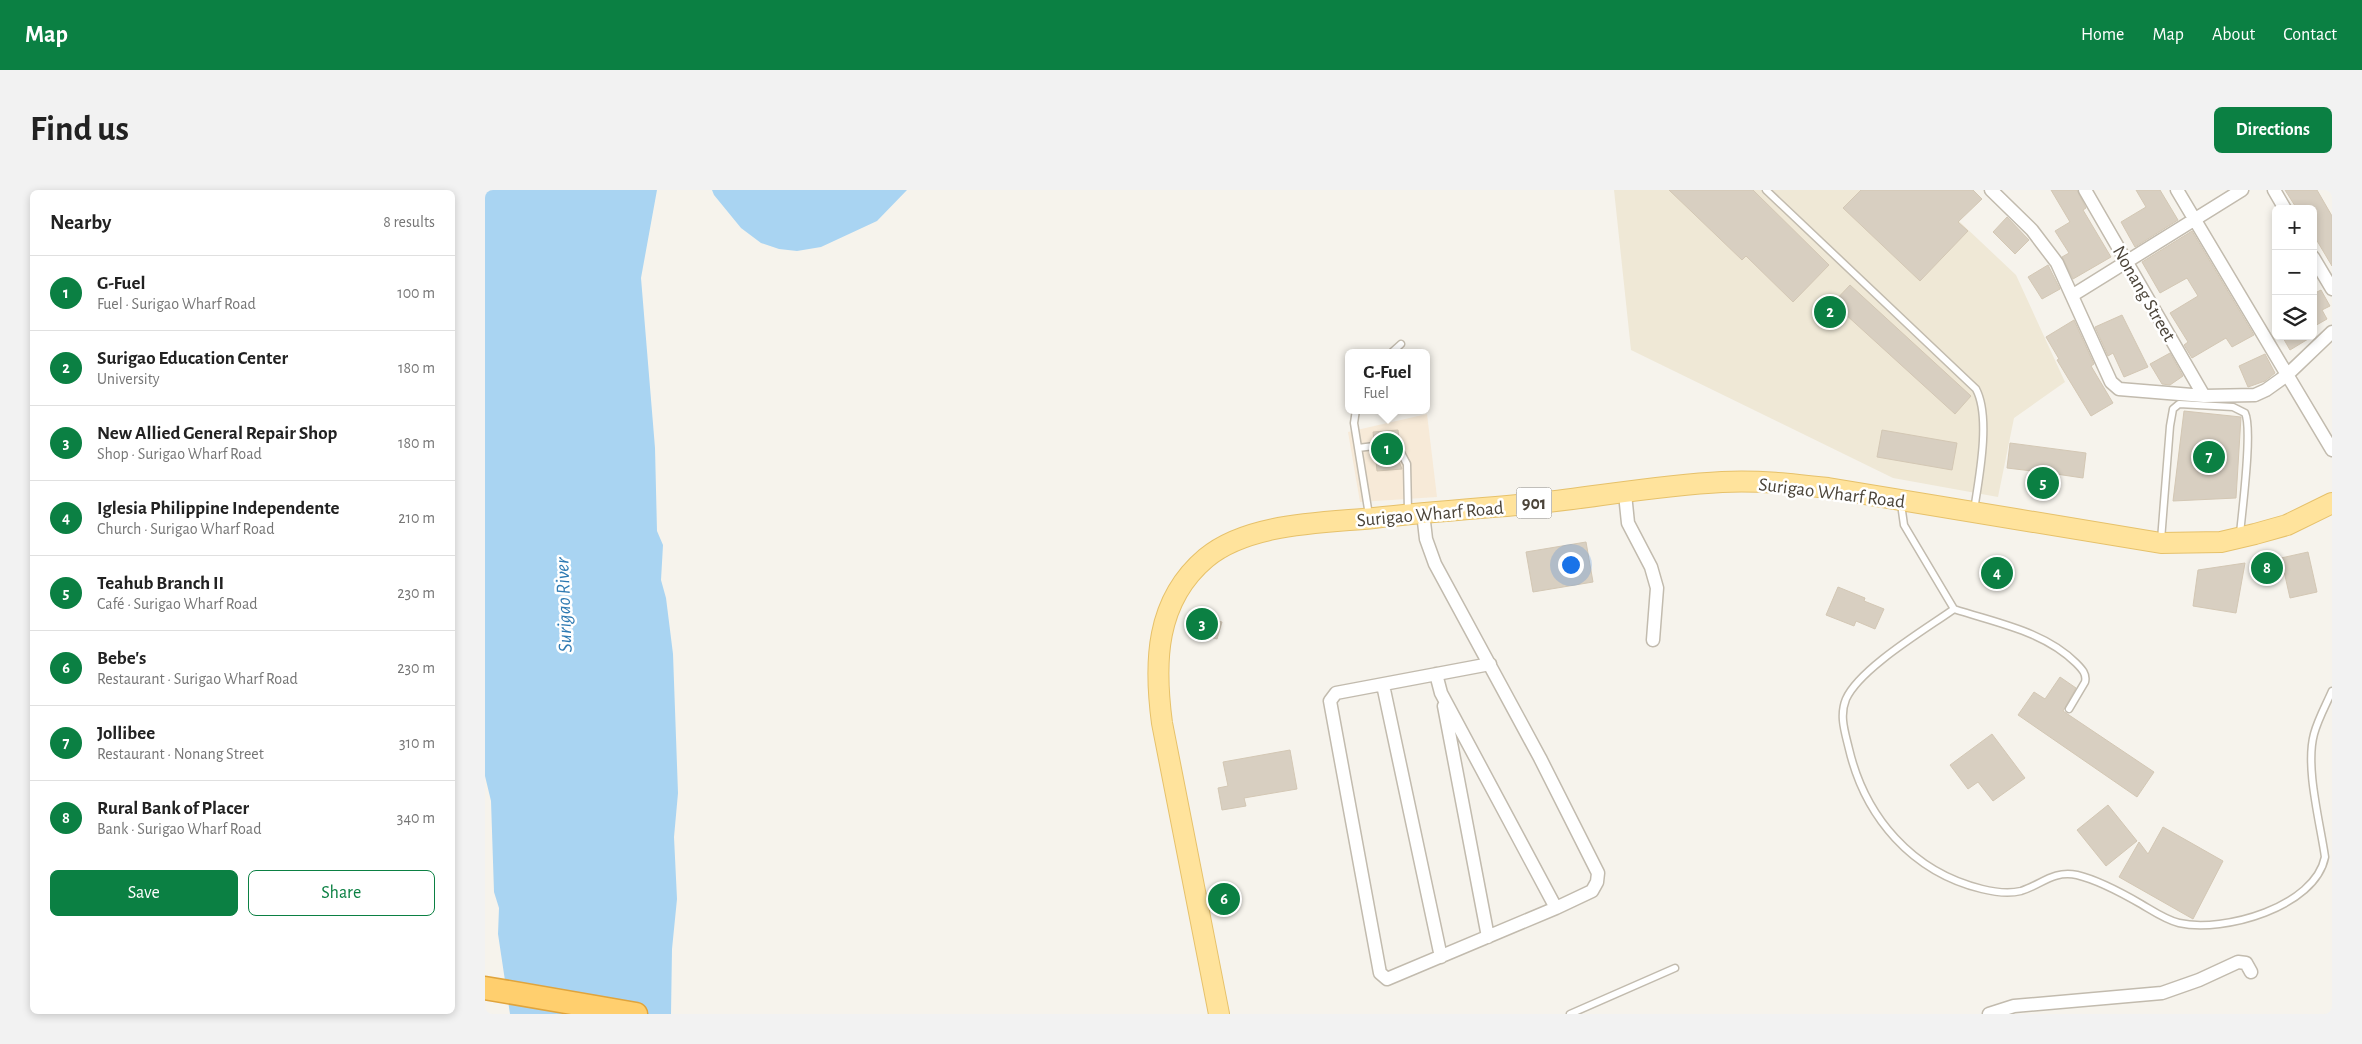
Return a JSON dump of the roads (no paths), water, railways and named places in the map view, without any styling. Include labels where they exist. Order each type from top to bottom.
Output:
[{"type":"highway","points":[[487,989],[636,1014]]},
{"type":"main road","name":"Surigao Wharf Road","points":[[1219,1014],[1177,805],[1157,687],[1158,655],[1169,609],[1191,574],[1205,559],[1221,547],[1259,533],[1283,528],[1625,494],[1723,482],[1757,482],[1818,487],[2161,543],[2191,544],[2240,538],[2287,525],[2332,503]]},
{"type":"street","points":[[1991,190],[2045,245],[2073,295],[2115,386],[2124,391],[2204,396],[2243,397],[2255,395],[2266,390],[2287,375],[2332,332]]},
{"type":"street","name":"Nonang Street","points":[[2085,190],[2204,396]]},
{"type":"street","points":[[2177,190],[2332,450]]},
{"type":"street","points":[[2073,295],[2242,190]]},
{"type":"street","points":[[2274,190],[2283,205]]},
{"type":"street","points":[[2317,263],[2332,288]]},
{"type":"street","points":[[1625,494],[1626,515],[1631,532],[1655,578],[1657,588],[1653,640]]},
{"type":"street","points":[[1416,514],[1435,564],[1490,664],[1598,873],[1597,882],[1591,890],[1556,908],[1391,978],[1385,978],[1380,973],[1330,704],[1331,698],[1337,693],[1490,664]]},
{"type":"street","points":[[1436,674],[1488,937]]},
{"type":"street","points":[[1383,685],[1441,957]]},
{"type":"street","points":[[1441,693],[1556,908]]},
{"type":"street","points":[[1989,1014],[2013,1006],[2162,993],[2199,980],[2237,962],[2246,963],[2251,972]]},
{"type":"lane","points":[[1766,190],[1976,389],[1984,412],[1979,479],[1973,513]]},
{"type":"lane","points":[[1395,349],[1401,344]]},
{"type":"lane","points":[[2161,543],[2170,426],[2173,409],[2179,404],[2233,407],[2242,409],[2247,417],[2247,445],[2240,538]]},
{"type":"lane","points":[[1355,414],[1354,423],[1369,518]]},
{"type":"lane","points":[[1358,448],[1374,446]]},
{"type":"lane","points":[[1400,451],[1407,464],[1416,514]]},
{"type":"lane","points":[[1901,500],[1904,525],[1954,609],[2037,636],[2066,653],[2083,670],[2086,678],[2069,709]]},
{"type":"lane","points":[[1954,609],[1892,653],[1855,686],[1847,698],[1843,711],[1843,723],[1858,779],[1868,802],[1894,838],[1927,865],[1957,881],[1982,889],[2002,893],[2021,891],[2042,880],[2057,875],[2076,875],[2108,887],[2163,917],[2179,923],[2195,925],[2235,921],[2263,913],[2292,901],[2304,891],[2323,866],[2325,857],[2311,766],[2311,749],[2314,733],[2332,691]]},
{"type":"lane","points":[[1570,1014],[1675,968]]},
{"type":"water","name":"Surigao River","points":[[485,190],[657,190],[641,278],[655,448],[657,531],[663,545],[661,580],[666,598],[673,654],[678,793],[674,837],[677,899],[672,949],[671,1014],[510,1014],[498,934],[499,908],[494,892],[491,801],[485,776]]},
{"type":"water","points":[[712,190],[907,190],[877,221],[821,247],[797,251],[779,249],[761,243],[741,228]]},
{"type":"place","name":"Surigao Education Center","points":[[1830,312]]},
{"type":"place","name":"G-Fuel","points":[[1387,449]]},
{"type":"place","name":"Jollibee","points":[[2209,457]]},
{"type":"place","name":"Teahub Branch II","points":[[2043,483]]},
{"type":"place","name":"Rural Bank of Placer","points":[[2267,568]]},
{"type":"place","name":"Iglesia Philippine Independente","points":[[1997,573]]},
{"type":"place","name":"New Allied General Repair Shop","points":[[1202,624]]},
{"type":"place","name":"Bebe's","points":[[1224,899]]}]
